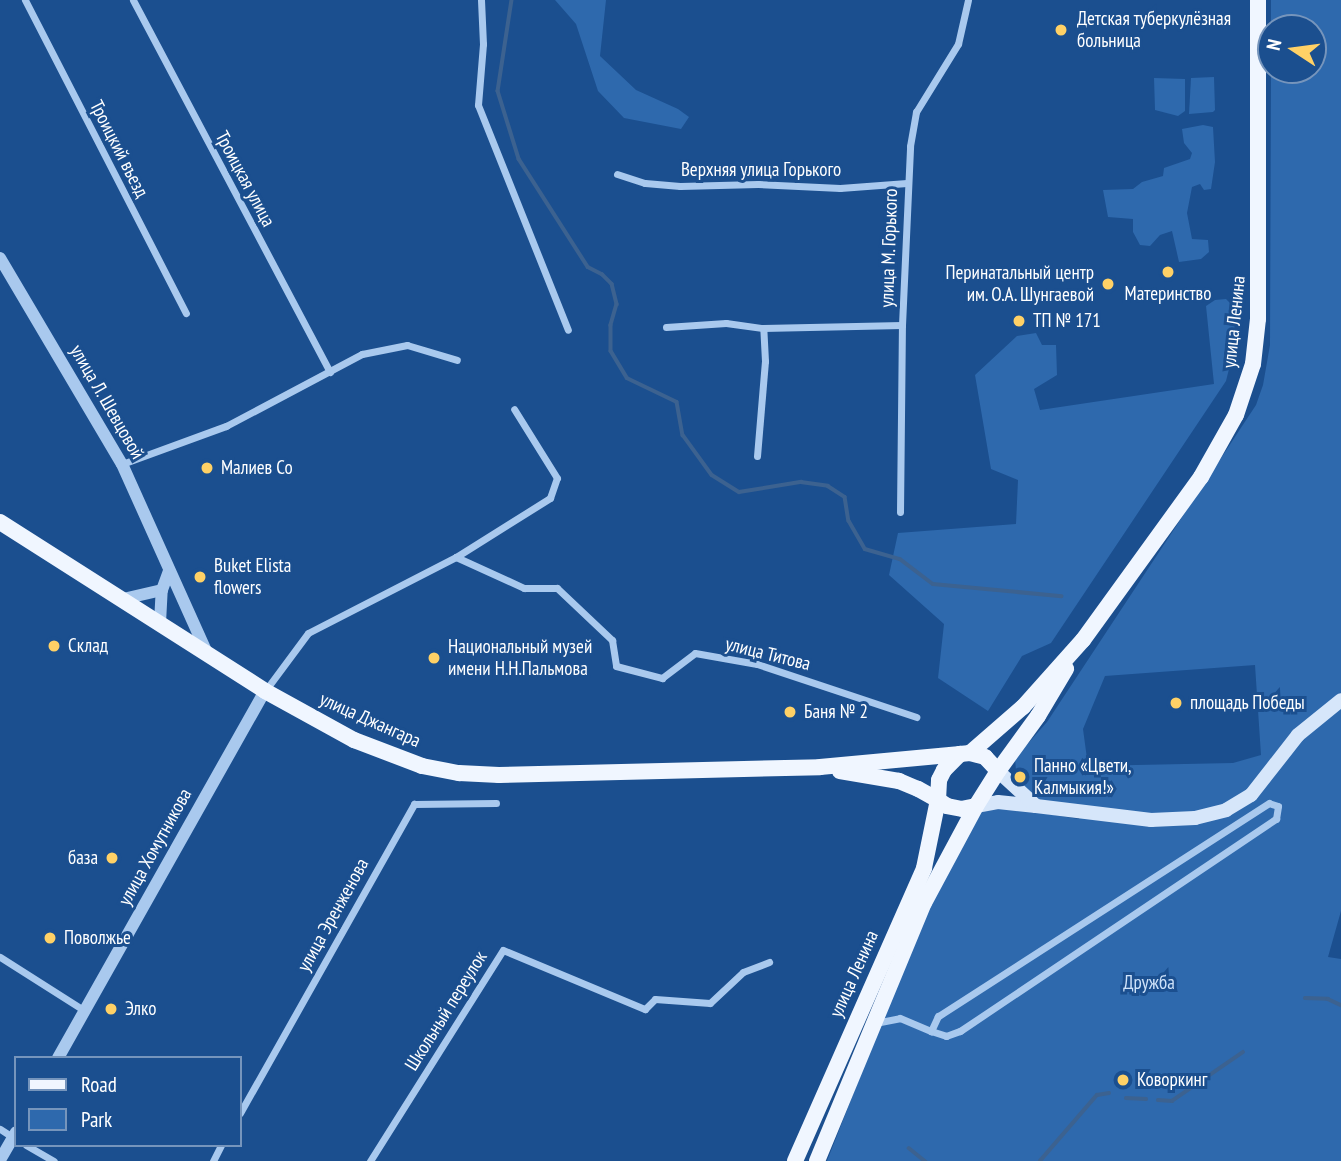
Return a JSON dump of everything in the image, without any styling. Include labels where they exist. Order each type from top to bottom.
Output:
[{"type":"main road","name":"улица Ленина","points":[[998,771],[1038,716],[1083,640],[1202,477],[1236,415],[1253,364],[1261,274],[1258,0]]},
{"type":"main road","name":"улица Джангара","points":[[0,522],[265,691],[354,740],[422,766],[459,773],[499,775],[820,767],[965,753]]},
{"type":"main road","name":"улица Ленина","points":[[965,753],[1023,707],[1083,640]]},
{"type":"main road","points":[[1036,806],[985,757],[965,753],[950,761],[939,779],[938,800],[955,809],[998,802],[1151,820],[1195,818],[1226,810],[1251,795],[1298,735],[1341,700]]},
{"type":"main road","name":"улица Джангара","points":[[820,767],[899,781],[938,800]]},
{"type":"main road","points":[[976,806],[998,771]]},
{"type":"main road","name":"улица Ленина","points":[[795,1161],[923,868],[938,800]]},
{"type":"main road","name":"улица Ленина","points":[[817,1161],[924,903],[976,806]]},
{"type":"street","name":"Троицкий въезд","points":[[25,0],[186,313]]},
{"type":"street","name":"Троицкая улица","points":[[133,0],[330,372]]},
{"type":"street","points":[[481,0],[483,44],[478,105],[568,330]]},
{"type":"street","name":"улица М. Горького","points":[[900,512],[906,183],[916,112],[958,44],[968,0]]},
{"type":"street","name":"Верхняя улица Горького","points":[[617,174],[645,183],[680,186],[840,188],[906,183]]},
{"type":"street","name":"улица Л. Шевцовой","points":[[0,258],[122,464],[207,653]]},
{"type":"street","points":[[666,327],[726,323],[763,328],[902,325]]},
{"type":"street","points":[[757,456],[765,361],[763,328]]},
{"type":"street","points":[[122,464],[226,426],[362,354],[407,345],[457,360]]},
{"type":"street","points":[[265,691],[308,634],[456,557],[550,498],[556,478],[514,409]]},
{"type":"street","name":"улица Титова","points":[[456,557],[524,588],[557,588],[612,640],[616,666],[662,678],[695,653],[757,664],[916,717]]},
{"type":"street","points":[[160,622],[162,590],[169,571]]},
{"type":"street","points":[[123,599],[162,590]]},
{"type":"street","name":"улица Хомутникова","points":[[59,1056],[265,691]]},
{"type":"street","name":"улица Эренженова","points":[[242,1109],[414,804],[496,803]]},
{"type":"street","points":[[874,1023],[900,1018],[931,1031],[946,1036],[960,1031],[1276,819],[1278,806],[1269,803],[938,1016],[931,1031]]},
{"type":"street","name":"Школьный переулок","points":[[370,1161],[503,950],[645,1009],[655,999],[710,1003],[743,972],[769,962]]},
{"type":"street","points":[[0,957],[85,1011]]},
{"type":"street","points":[[0,1160],[14,1138]]},
{"type":"street","points":[[30,1147],[54,1161]]},
{"type":"green space","points":[[555,0],[606,0],[600,56],[636,90],[678,109],[689,117],[681,129],[624,118],[598,91],[576,24]]},
{"type":"green space","name":"Дружба","points":[[1271,0],[1341,0],[1341,911],[1328,957],[1341,959],[1341,1161],[827,1161],[923,916],[979,811],[1009,808],[1079,819],[1080,807],[1036,800],[1017,784],[1015,758],[1047,722],[1256,405],[1263,385],[1270,345],[1271,84],[1327,84],[1327,14],[1271,14]],"holes":[[[1255,665],[1261,755],[1233,763],[1088,766],[1083,729],[1105,676]]]},
{"type":"green space","points":[[1214,77],[1215,110],[1189,114],[1191,78]]},
{"type":"green space","points":[[1154,78],[1185,79],[1185,111],[1178,116],[1155,110]]},
{"type":"green space","points":[[1203,125],[1213,127],[1215,162],[1211,189],[1204,190],[1200,184],[1192,187],[1187,213],[1192,239],[1208,240],[1209,252],[1201,259],[1179,262],[1172,231],[1160,235],[1150,246],[1140,245],[1133,232],[1133,219],[1108,217],[1103,190],[1133,189],[1142,182],[1163,176],[1164,168],[1190,159],[1192,153],[1184,143],[1182,129]]},
{"type":"green space","points":[[1226,299],[1233,306],[1236,341],[1226,381],[1051,643],[1022,656],[988,711],[938,678],[944,624],[889,575],[898,533],[1016,524],[1018,480],[991,469],[975,375],[1017,336],[1036,333],[1042,345],[1056,345],[1057,375],[1034,389],[1040,410],[1214,384],[1206,306],[1215,300]]},
{"type":"waterway","points":[[512,0],[498,91],[519,159],[588,267],[602,274],[612,284],[617,304],[611,325],[611,351],[627,378],[677,402],[683,435],[712,475],[739,492],[801,482],[828,486],[845,497],[849,521],[865,549],[900,559],[933,584],[1061,596]]},
{"type":"waterway","points":[[1305,998],[1328,999],[1341,1005]]},
{"type":"waterway","points":[[1158,1100],[1172,1101],[1243,1052]]},
{"type":"waterway","points":[[1040,1161],[1097,1095],[1109,1093]]},
{"type":"waterway","points":[[1126,1098],[1146,1099]]},
{"type":"waterway","points":[[909,1148],[925,1161]]},
{"type":"place","name":"Детская туберкулёзная больница","points":[[1061,30]]},
{"type":"place","name":"Материнство","points":[[1168,272]]},
{"type":"place","name":"Перинатальный центр им. О.А. Шунгаевой","points":[[1108,284]]},
{"type":"place","name":"ТП № 171","points":[[1019,321]]},
{"type":"place","name":"Малиев Со","points":[[207,468]]},
{"type":"place","name":"Buket Elista flowers","points":[[200,577]]},
{"type":"place","name":"Склад","points":[[54,646]]},
{"type":"place","name":"Национальный музей имени Н.Н.Пальмова","points":[[434,658]]},
{"type":"place","name":"площадь Победы","points":[[1176,703]]},
{"type":"place","name":"Баня № 2","points":[[790,712]]},
{"type":"place","name":"Панно «Цвети, Калмыкия!»","points":[[1020,777]]},
{"type":"place","name":"база","points":[[112,858]]},
{"type":"place","name":"Поволжье","points":[[50,938]]},
{"type":"place","name":"Элко","points":[[111,1009]]},
{"type":"place","name":"Коворкинг","points":[[1123,1080]]}]
